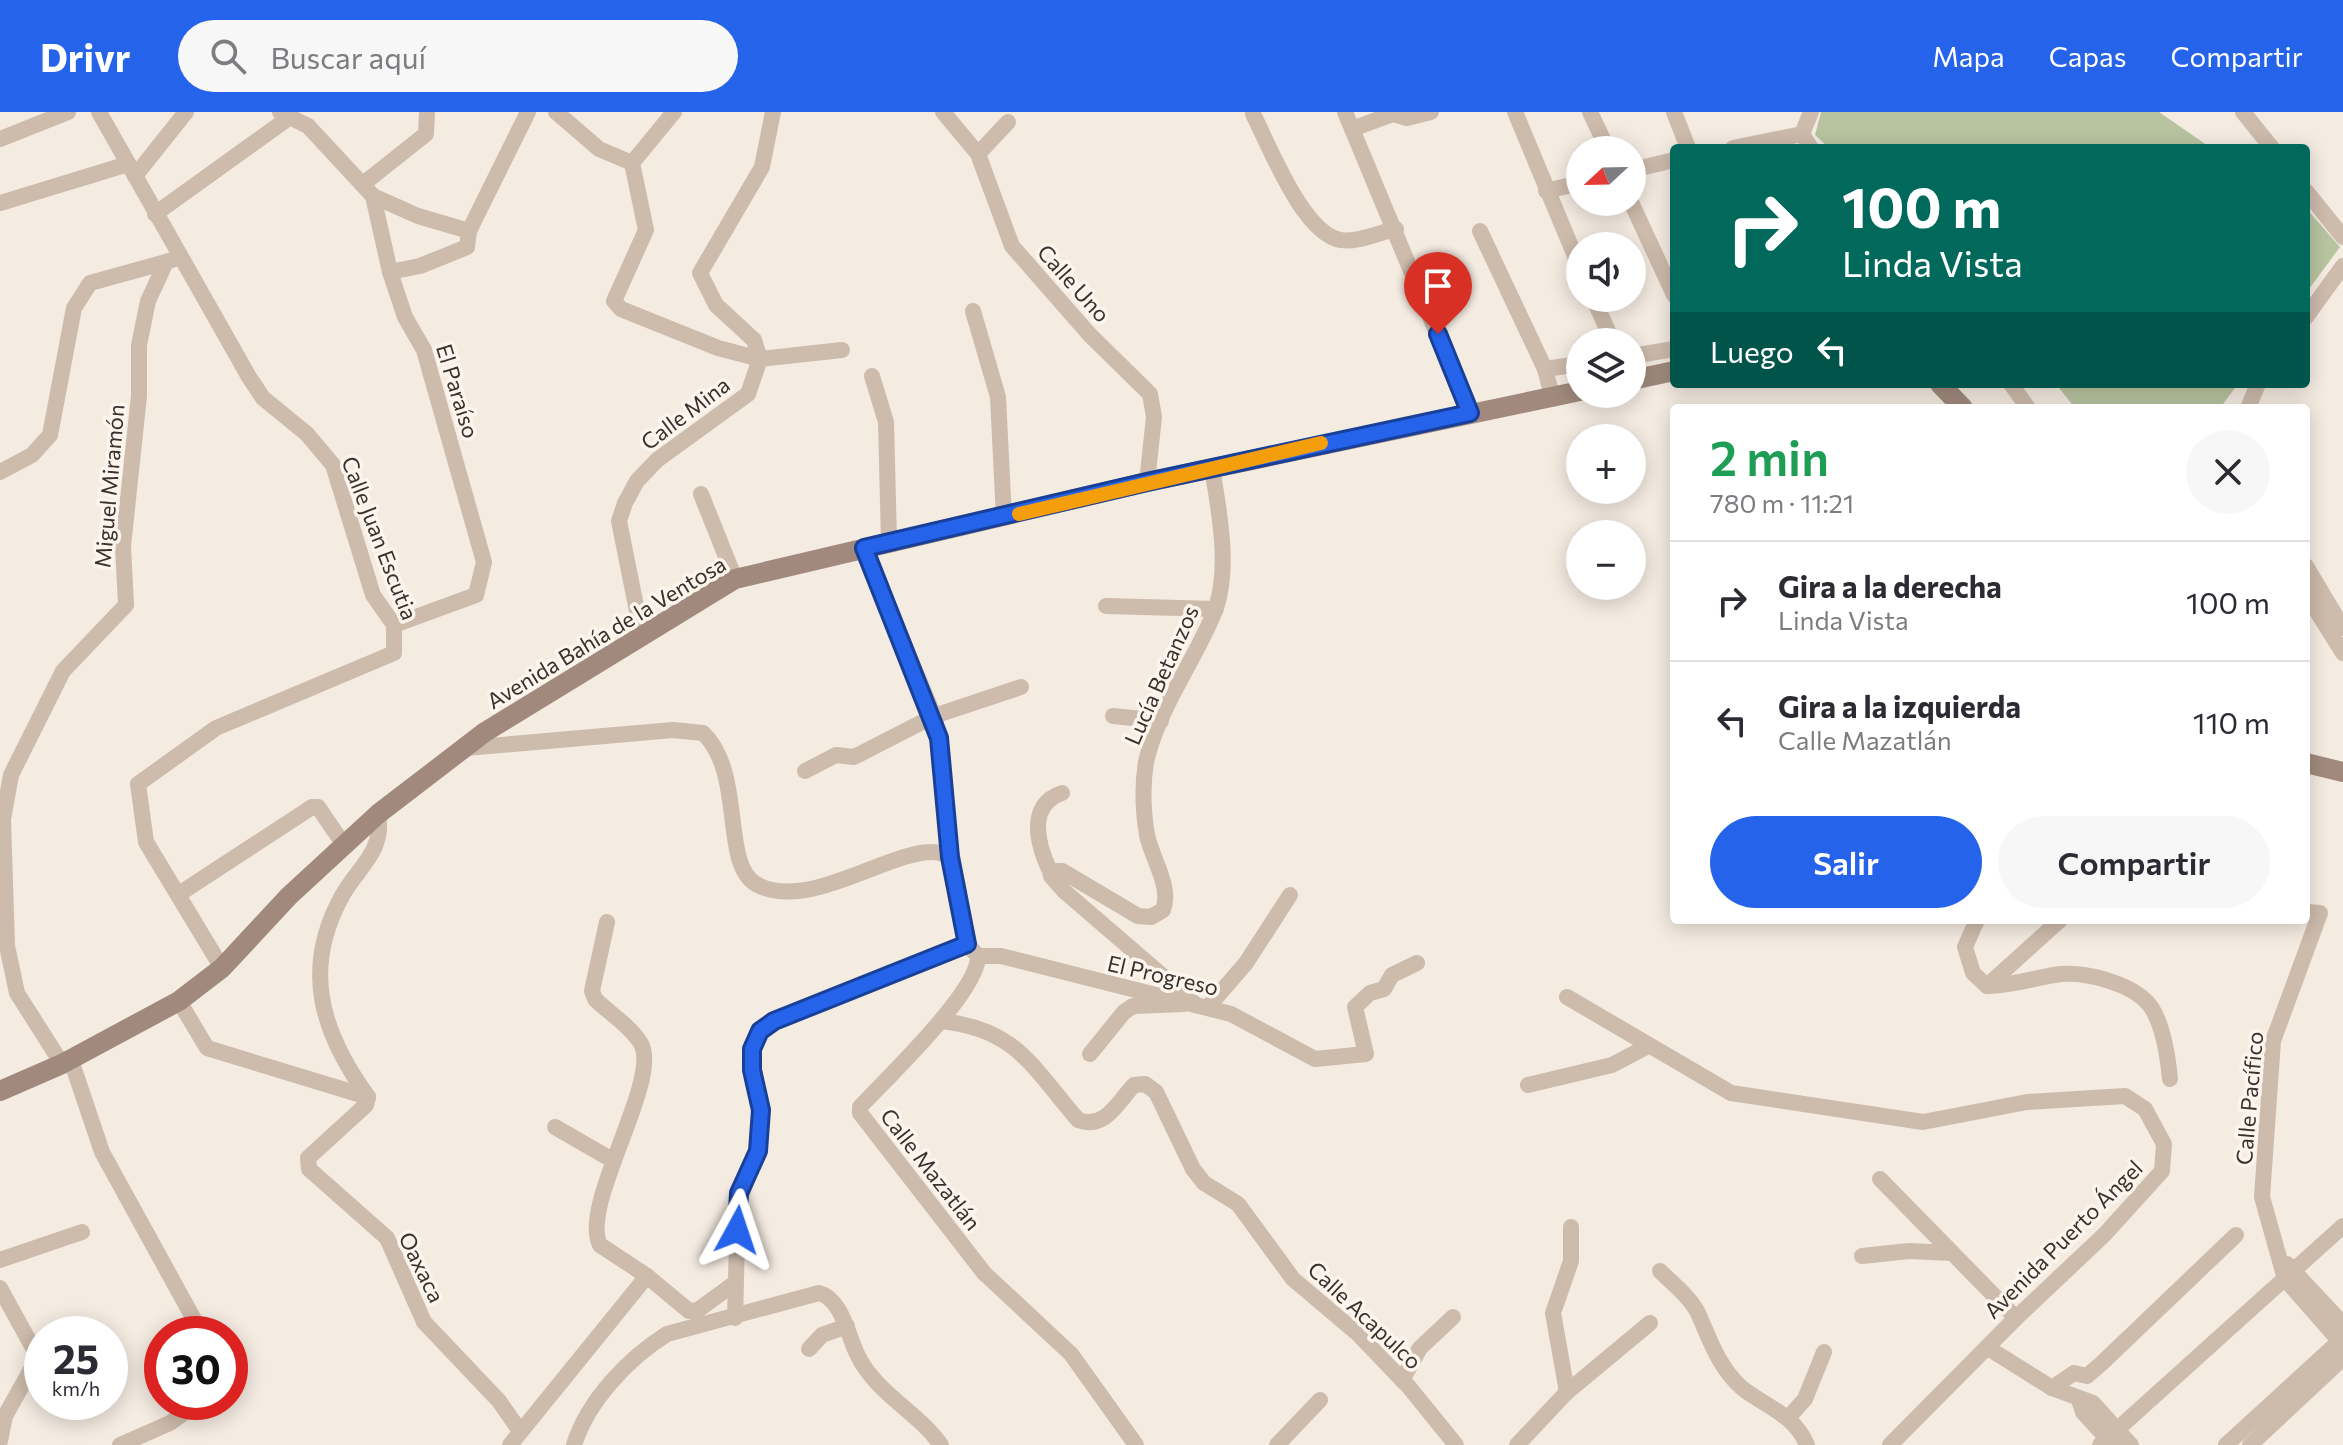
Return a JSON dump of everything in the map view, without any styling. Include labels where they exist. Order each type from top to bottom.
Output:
[{"type":"main road","points":[[1646,377],[1670,372]]},
{"type":"main road","points":[[1944,388],[1959,404]]},
{"type":"main road","name":"Avenida Bahía de la Ventosa","points":[[0,1091],[66,1062],[179,1001],[222,968],[289,896],[378,814],[485,732],[735,579],[1147,482],[1566,394]]},
{"type":"main road","points":[[2310,764],[2343,772]]},
{"type":"street","points":[[0,139],[68,112]]},
{"type":"street","name":"Calle Juan Escutia","points":[[99,112],[155,214],[173,260],[263,398],[307,434],[333,465],[373,595],[394,625],[394,653],[216,728],[138,784],[146,842],[222,968]]},
{"type":"street","points":[[0,203],[131,170],[186,112]]},
{"type":"street","points":[[368,190],[426,134],[427,112]]},
{"type":"street","points":[[390,272],[420,266],[467,247],[469,231],[528,112]]},
{"type":"street","points":[[556,112],[599,149],[632,163]]},
{"type":"street","points":[[632,163],[674,112]]},
{"type":"street","points":[[760,359],[754,340],[716,305],[700,273],[762,167],[773,112]]},
{"type":"street","name":"Calle Uno","points":[[943,112],[978,154],[1012,246],[1089,334],[1150,394],[1154,417],[1147,482]]},
{"type":"street","points":[[1345,112],[1470,413]]},
{"type":"street","points":[[1352,129],[1393,114],[1407,118],[1431,112]]},
{"type":"street","points":[[1515,112],[1566,236]]},
{"type":"street","points":[[1590,112],[1601,136]]},
{"type":"street","points":[[1674,112],[1686,144]]},
{"type":"street","points":[[1775,144],[1807,141],[1811,112]]},
{"type":"street","points":[[2243,112],[2269,144]]},
{"type":"street","points":[[1253,114],[1302,210],[1325,236],[1344,241],[1396,229]]},
{"type":"street","points":[[155,214],[285,115],[308,126],[368,190],[418,216],[469,231]]},
{"type":"street","points":[[978,154],[1008,122]]},
{"type":"street","points":[[1646,167],[1670,161]]},
{"type":"street","points":[[632,163],[646,230],[614,301],[621,309],[718,348],[760,359],[842,350]]},
{"type":"street","points":[[1546,191],[1566,186]]},
{"type":"street","name":"El Paraíso","points":[[368,190],[405,317],[424,350],[484,562],[476,595],[394,625]]},
{"type":"street","points":[[2310,196],[2343,237]]},
{"type":"street","points":[[1637,216],[1670,286]]},
{"type":"street","points":[[1480,231],[1545,369],[1552,396]]},
{"type":"street","points":[[0,472],[32,455],[50,435],[74,308],[90,283],[173,260]]},
{"type":"street","name":"Miguel Miramón","points":[[173,260],[148,301],[139,345],[136,427],[123,546],[126,605],[63,671],[11,775],[3,819],[7,946],[17,993],[66,1062],[102,1152],[192,1316]]},
{"type":"street","points":[[2310,311],[2343,266]]},
{"type":"street","points":[[973,311],[998,397],[1004,518]]},
{"type":"street","points":[[1646,354],[1670,350]]},
{"type":"street","name":"Calle Mina","points":[[642,636],[619,521],[625,503],[637,481],[657,460],[748,394],[760,359]]},
{"type":"street","points":[[1545,369],[1566,366]]},
{"type":"street","points":[[872,376],[886,422],[889,541]]},
{"type":"street","name":"Lucía Betanzos","points":[[1050,871],[1062,871],[1138,916],[1151,917],[1163,910],[1166,892],[1152,855],[1143,802],[1147,762],[1161,721],[1216,609],[1223,542],[1212,468]]},
{"type":"street","points":[[701,494],[735,579]]},
{"type":"street","points":[[735,1318],[739,1193],[758,1151],[761,1110],[752,1070],[752,1049],[760,1031],[774,1021],[972,950],[950,857],[939,738],[934,716],[864,548]]},
{"type":"street","points":[[2310,573],[2343,628]]},
{"type":"street","points":[[2310,600],[2343,653]]},
{"type":"street","points":[[1106,606],[1216,609]]},
{"type":"street","points":[[805,771],[836,755],[854,757],[934,716],[1021,687]]},
{"type":"street","points":[[1113,716],[1161,721]]},
{"type":"street","points":[[466,748],[673,730],[703,733],[722,758],[743,872],[757,885],[776,889],[815,889],[867,869],[929,853],[942,852],[950,857]]},
{"type":"street","points":[[1062,793],[1049,797],[1039,811],[1039,840],[1050,871],[1064,891],[1201,1005]]},
{"type":"street","points":[[179,894],[312,807],[318,807],[344,845]]},
{"type":"street","points":[[368,1097],[344,1063],[321,1009],[319,960],[343,895],[364,867],[381,832],[378,814]]},
{"type":"street","points":[[1090,1054],[1117,1020],[1133,1006],[1167,1008],[1201,1005],[1246,963],[1290,895]]},
{"type":"street","name":"Calle Pacífico","points":[[2310,912],[2320,913],[2280,1014],[2272,1055],[2262,1197],[2280,1258],[2342,1346]]},
{"type":"street","points":[[607,922],[592,991],[595,999],[641,1042],[645,1058],[633,1110],[600,1205],[596,1238],[600,1245],[647,1276],[689,1311],[698,1310],[735,1283]]},
{"type":"street","points":[[1975,924],[1965,947],[1973,973],[1987,986],[2014,986],[2055,974],[2102,980],[2121,987],[2151,1008],[2167,1057],[2170,1079]]},
{"type":"street","points":[[1987,986],[2056,924]]},
{"type":"street","name":"El Progreso","points":[[972,950],[1231,1014],[1315,1059],[1366,1054],[1355,1007],[1370,993],[1384,989],[1392,975],[1417,963]]},
{"type":"street","name":"Calle Mazatlán","points":[[972,950],[978,968],[941,1021],[860,1107],[860,1113],[984,1273],[1071,1354],[1131,1443]]},
{"type":"street","name":"Avenida Puerto Ángel","points":[[1567,997],[1731,1093],[1923,1122],[2027,1102],[2125,1096],[2145,1109],[2164,1144],[2162,1171],[2105,1234],[1890,1445]]},
{"type":"street","points":[[179,1001],[207,1048],[368,1097]]},
{"type":"street","name":"Calle Acapulco","points":[[941,1021],[993,1034],[1024,1052],[1078,1120],[1091,1125],[1103,1121],[1134,1085],[1145,1084],[1156,1092],[1193,1169],[1204,1183],[1238,1204],[1293,1279],[1358,1334],[1402,1380],[1456,1445]]},
{"type":"street","points":[[1528,1085],[1612,1065],[1648,1046]]},
{"type":"street","name":"Oaxaca","points":[[368,1097],[366,1105],[308,1158],[309,1169],[387,1238],[424,1322],[499,1401],[515,1438]]},
{"type":"street","points":[[555,1127],[614,1161]]},
{"type":"street","points":[[1880,1179],[2016,1318]]},
{"type":"street","points":[[2109,1440],[2343,1226]]},
{"type":"street","points":[[1567,1392],[1553,1313],[1571,1261],[1571,1227]]},
{"type":"street","points":[[0,1260],[82,1232]]},
{"type":"street","points":[[2052,1388],[2074,1373],[2087,1376],[2236,1235]]},
{"type":"street","points":[[1862,1256],[1909,1251],[1952,1253]]},
{"type":"street","points":[[1660,1271],[1697,1311],[1707,1340],[1726,1369],[1743,1388],[1788,1418],[1807,1445]]},
{"type":"street","name":"Calle Pacífico","points":[[2290,1274],[2343,1324]]},
{"type":"street","points":[[515,1438],[647,1276]]},
{"type":"street","points":[[0,1288],[38,1357],[3,1417],[0,1441]]},
{"type":"street","points":[[574,1445],[598,1401],[646,1347],[667,1334],[819,1293],[826,1295],[847,1326],[858,1356],[877,1386],[941,1445]]},
{"type":"street","points":[[1402,1380],[1420,1348],[1453,1317]]},
{"type":"street","points":[[1517,1445],[1567,1392],[1650,1323]]},
{"type":"street","points":[[809,1349],[822,1335],[847,1326]]},
{"type":"street","points":[[2226,1445],[2342,1346]]},
{"type":"street","points":[[2250,1445],[2342,1346]]},
{"type":"street","points":[[1988,1348],[2052,1388],[2093,1403],[2109,1440]]},
{"type":"street","points":[[1788,1418],[1805,1399],[1824,1352]]},
{"type":"street","points":[[1277,1445],[1320,1400]]},
{"type":"street","points":[[120,1445],[174,1420]]},
{"type":"street","points":[[2109,1440],[2131,1445]]},
{"type":"green space","points":[[1821,112],[2159,112],[2205,144],[1825,144],[1815,135]]},
{"type":"green space","points":[[2310,213],[2340,247],[2310,288]]},
{"type":"green space","points":[[2059,388],[2235,388],[2223,404],[2072,404]]},
{"type":"slow traffic","points":[[1019,514],[1321,443]]},
{"type":"route","points":[[737,1230],[739,1193],[758,1151],[761,1110],[752,1070],[752,1049],[760,1031],[774,1021],[837,999],[967,944],[961,899],[950,857],[951,838],[934,716],[864,548],[1316,444],[1470,413],[1438,334]]}]
